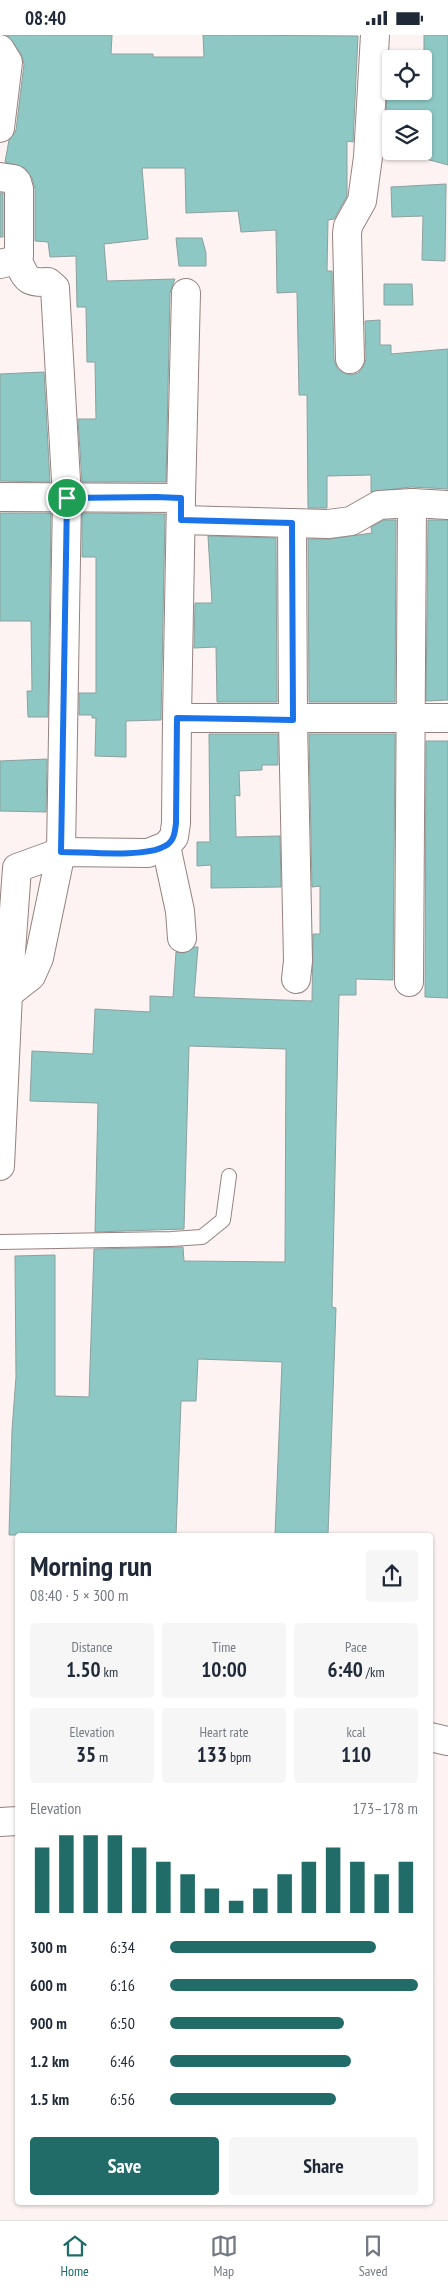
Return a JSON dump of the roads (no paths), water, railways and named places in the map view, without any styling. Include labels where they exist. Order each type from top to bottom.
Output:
[{"type":"street","points":[[350,359],[347,234],[348,226],[362,201],[368,157],[376,35]]},
{"type":"street","points":[[0,49],[8,62],[0,127]]},
{"type":"street","points":[[0,177],[14,179],[19,189],[8,262],[27,279],[33,282],[48,282],[55,288],[67,498],[61,852],[38,958],[31,976],[8,994]]},
{"type":"street","points":[[0,1166],[8,994],[8,868],[61,852],[148,853],[166,846],[174,837],[176,823],[186,293]]},
{"type":"street","points":[[0,497],[67,498],[181,509],[292,523],[340,523],[352,521],[380,505],[412,503],[448,505]]},
{"type":"street","points":[[409,982],[412,503]]},
{"type":"street","points":[[292,523],[293,720],[298,961],[296,979]]},
{"type":"street","points":[[177,718],[293,720],[448,718]]},
{"type":"street","points":[[166,846],[180,911],[182,938]]},
{"type":"street","points":[[433,1738],[448,1741]]},
{"type":"street","points":[[0,1822],[15,1821]]},
{"type":"lane","points":[[0,1242],[161,1240],[202,1237],[223,1219],[229,1176]]}]
